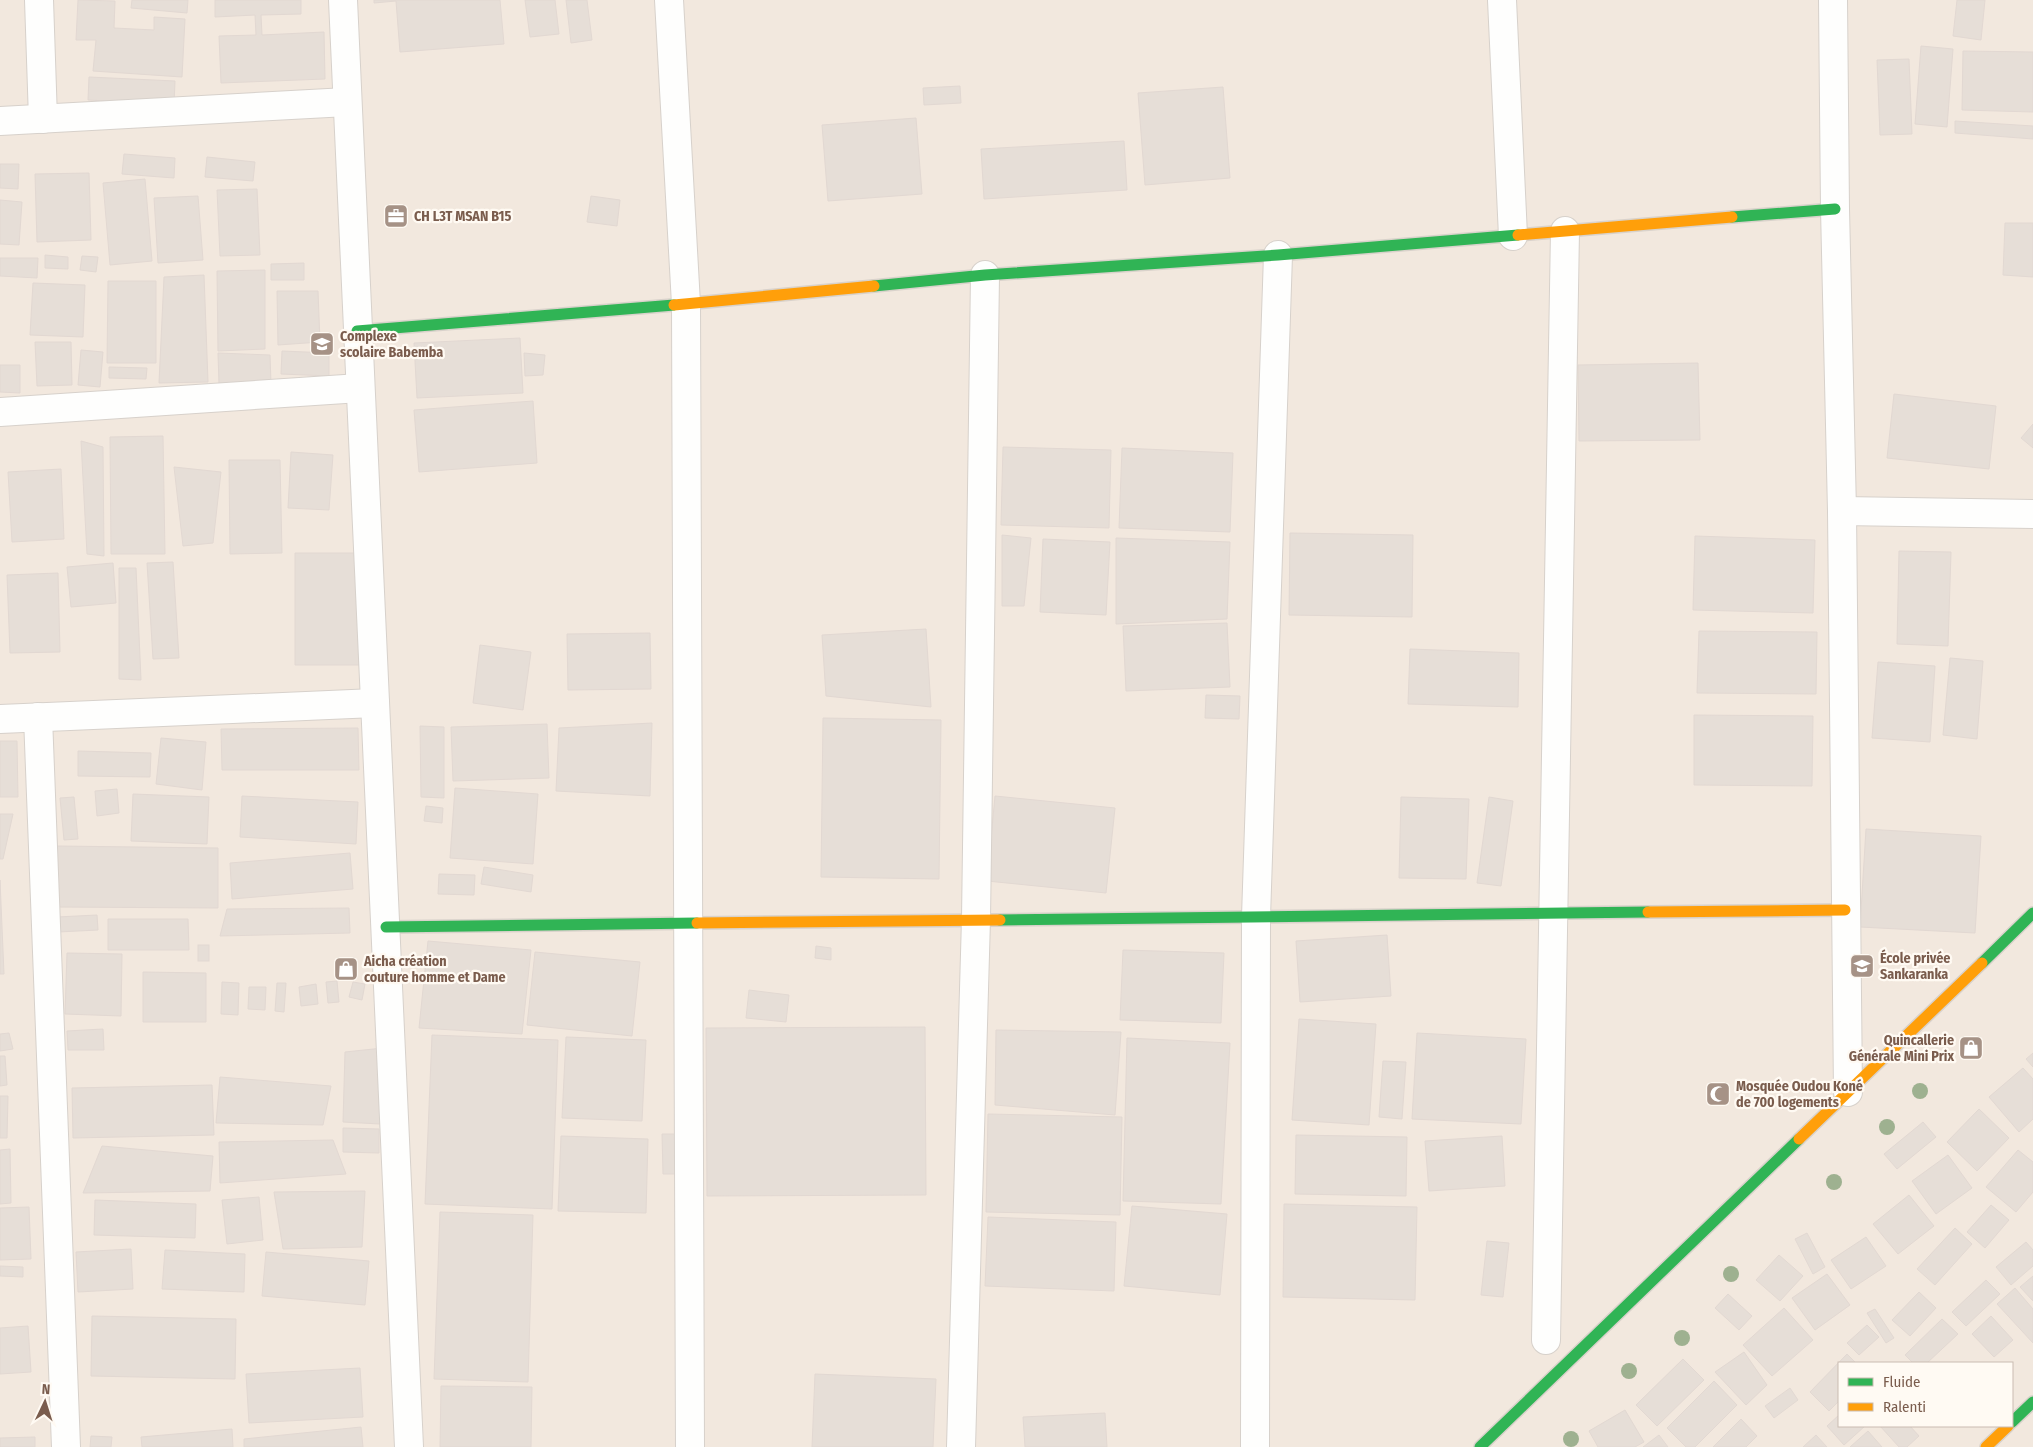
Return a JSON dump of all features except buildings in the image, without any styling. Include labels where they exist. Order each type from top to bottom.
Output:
[{"type":"street","points":[[39,0],[43,119]]},
{"type":"street","points":[[343,0],[409,1447]]},
{"type":"street","points":[[669,0],[686,304],[690,1447]]},
{"type":"street","points":[[1502,0],[1513,236]]},
{"type":"street","points":[[1833,0],[1842,511],[1848,1092]]},
{"type":"street","points":[[0,122],[347,102]]},
{"type":"street","points":[[357,331],[686,304],[985,275],[1278,255],[1836,209]]},
{"type":"street","points":[[1546,1340],[1565,231]]},
{"type":"street","points":[[1255,1447],[1256,917],[1278,255]]},
{"type":"street","points":[[961,1447],[976,919],[985,275]]},
{"type":"street","points":[[0,412],[360,388]]},
{"type":"street","points":[[1842,511],[2033,514]]},
{"type":"street","points":[[0,719],[375,703]]},
{"type":"street","points":[[38,717],[66,1447]]},
{"type":"street","points":[[386,927],[1845,910]]},
{"type":"street","points":[[1480,1447],[2029,917],[2033,930]]},
{"type":"street","points":[[2013,1421],[2033,1402]]},
{"type":"street","points":[[1986,1447],[2007,1427]]},
{"type":"shaded area","points":[[0,0],[2033,0],[2033,1447],[0,1447]]},
{"type":"traffic: fast","points":[[1732,217],[1835,209]]},
{"type":"traffic: fast","points":[[874,286],[985,275],[1278,255],[1518,235]]},
{"type":"traffic: fast","points":[[357,331],[674,305]]},
{"type":"traffic: fast","points":[[1000,920],[1648,912]]},
{"type":"traffic: fast","points":[[1982,963],[2033,913]]},
{"type":"traffic: fast","points":[[386,927],[697,923]]},
{"type":"traffic: fast","points":[[1480,1447],[1799,1139]]},
{"type":"traffic: fast","points":[[2013,1421],[2033,1402]]},
{"type":"traffic: slow","points":[[1518,235],[1732,217]]},
{"type":"traffic: slow","points":[[674,305],[874,286]]},
{"type":"traffic: slow","points":[[1648,912],[1845,910]]},
{"type":"traffic: slow","points":[[697,923],[1000,920]]},
{"type":"traffic: slow","points":[[1799,1139],[1982,963]]},
{"type":"traffic: slow","points":[[1986,1447],[2007,1427]]},
{"type":"place","name":"CH L3T MSAN B15","points":[[396,216]]},
{"type":"place","name":"Complexe scolaire Babemba","points":[[322,344]]},
{"type":"place","name":"École privée Sankaranka","points":[[1862,966]]},
{"type":"place","name":"Aicha création couture homme et Dame","points":[[346,969]]},
{"type":"place","name":"Quincallerie Générale Mini Prix","points":[[1971,1048]]},
{"type":"place","name":"Mosquée Oudou Koné de 700 logements","points":[[1718,1094]]}]
